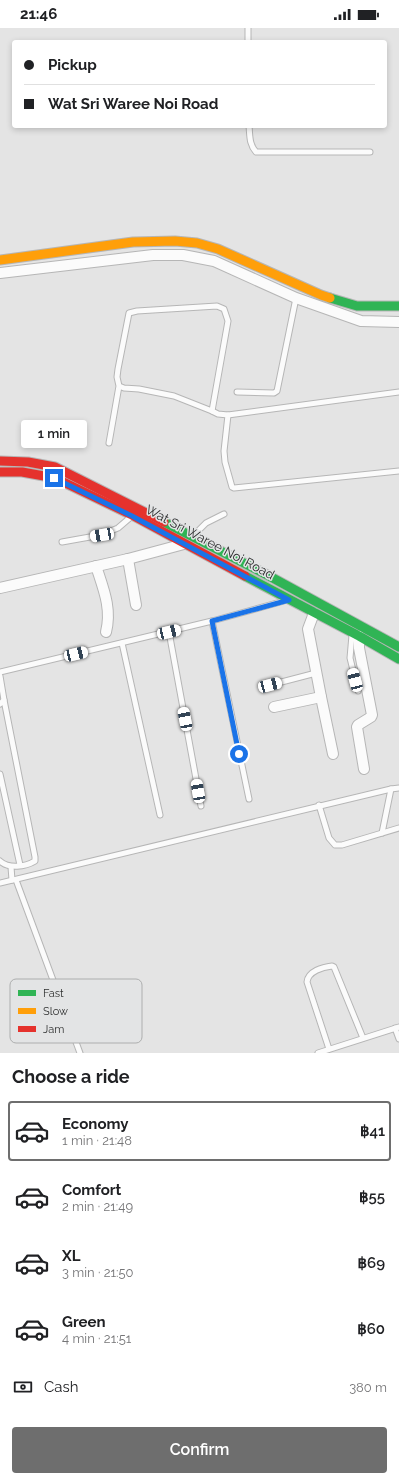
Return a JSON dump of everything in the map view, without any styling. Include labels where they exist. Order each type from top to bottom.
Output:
[{"type":"main road","points":[[0,260],[133,242],[175,241],[198,243],[218,249],[321,295],[357,306],[399,306]]},
{"type":"main road","name":"Wat Sri Waree Noi Road","points":[[0,461],[24,461],[55,467],[137,507],[320,603],[399,647]]},
{"type":"main road","name":"Wat Sri Waree Noi Road","points":[[0,472],[22,472],[54,478],[132,516],[355,634],[399,659]]},
{"type":"street","points":[[0,273],[153,255],[183,255],[214,261],[296,298],[361,321],[399,322]]},
{"type":"street","points":[[20,258],[21,271]]},
{"type":"street","points":[[0,588],[128,559],[184,544]]},
{"type":"street","points":[[128,559],[136,605]]},
{"type":"street","points":[[96,566],[107,602],[109,620],[106,632]]},
{"type":"street","points":[[314,613],[308,629],[333,754]]},
{"type":"street","points":[[355,634],[372,715],[357,727],[364,769]]},
{"type":"street","points":[[274,707],[321,696]]},
{"type":"lane","points":[[248,28],[248,40]]},
{"type":"lane","points":[[250,128],[250,143],[256,152],[370,152]]},
{"type":"lane","points":[[237,392],[274,393],[277,391],[296,298]]},
{"type":"lane","points":[[108,443],[119,386],[117,377],[130,313],[137,311],[218,306],[224,309],[228,321],[212,412]]},
{"type":"lane","points":[[119,386],[174,396],[212,412],[228,415],[399,392]]},
{"type":"lane","points":[[228,415],[224,451],[225,462],[232,487],[234,488],[399,472]]},
{"type":"lane","points":[[192,537],[206,523],[224,514]]},
{"type":"lane","points":[[62,542],[102,535],[118,528],[132,516]]},
{"type":"lane","points":[[0,672],[169,632],[289,600]]},
{"type":"lane","points":[[212,621],[248,799]]},
{"type":"lane","points":[[169,632],[201,806]]},
{"type":"lane","points":[[355,634],[350,658],[358,691]]},
{"type":"lane","points":[[122,643],[160,815]]},
{"type":"lane","points":[[270,685],[316,673]]},
{"type":"lane","points":[[0,676],[2,702],[35,857],[35,861],[32,863],[11,867],[0,861]]},
{"type":"lane","points":[[0,774],[20,865]]},
{"type":"lane","points":[[0,883],[319,805],[399,788]]},
{"type":"lane","points":[[382,833],[391,789]]},
{"type":"lane","points":[[319,805],[329,838],[334,845],[342,845],[399,828]]},
{"type":"lane","points":[[11,867],[14,880],[52,979]]},
{"type":"lane","points":[[329,1049],[306,982],[310,974],[327,967],[334,967],[363,1038]]},
{"type":"lane","points":[[318,1053],[397,1027],[399,1039]]},
{"type":"lane","points":[[76,1043],[80,1053]]},
{"type":"traffic: fast","points":[[330,298],[357,306],[399,306]]},
{"type":"traffic: fast","points":[[164,522],[271,577],[399,647]]},
{"type":"traffic: fast","points":[[245,576],[359,636],[399,659]]},
{"type":"traffic: slow","points":[[0,260],[133,242],[175,241],[197,243],[218,249],[330,298]]},
{"type":"traffic: jam","points":[[0,461],[28,462],[55,467],[164,522]]},
{"type":"traffic: jam","points":[[0,472],[22,472],[55,478],[132,515],[245,576]]},
{"type":"route","points":[[54,478],[132,516],[289,600],[212,621],[239,754]]}]
